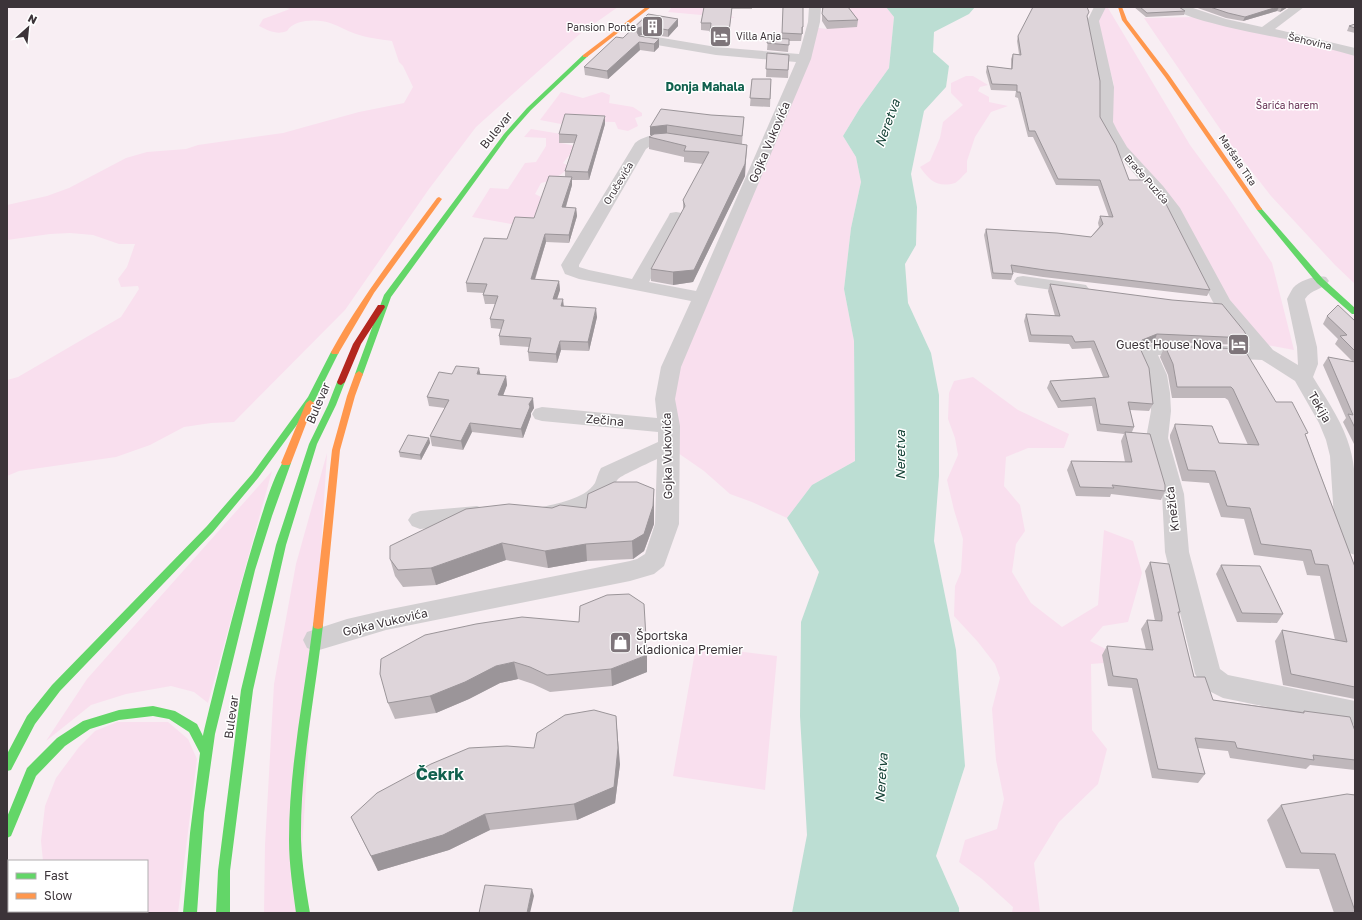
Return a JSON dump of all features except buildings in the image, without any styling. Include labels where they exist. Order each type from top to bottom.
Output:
[{"type":"main road","points":[[570,58],[634,7]]},
{"type":"main road","name":"Bulevar","points":[[223,913],[224,871],[247,690],[281,545],[313,444],[332,405],[357,344],[387,297],[449,210],[506,135],[528,110],[572,68],[650,7]]},
{"type":"main road","name":"Maršala Tita","points":[[1120,7],[1125,20],[1167,76],[1256,206],[1320,281],[1355,312]]},
{"type":"main road","points":[[190,913],[194,848],[206,754],[235,624],[252,562],[275,492],[312,398],[346,331],[419,225],[447,189]]},
{"type":"main road","points":[[303,913],[299,895],[294,841],[302,737],[316,640],[336,450],[351,396],[387,297]]},
{"type":"main road","points":[[7,766],[31,720],[56,688],[210,529],[255,476],[312,398]]},
{"type":"main road","points":[[7,832],[31,772],[61,742],[87,725],[119,715],[153,711],[171,715],[193,728],[206,754]]},
{"type":"street","name":"Gojka Vukovića","points":[[316,640],[386,620],[530,590],[564,585],[645,567],[655,559],[668,524],[669,436],[665,398],[671,367],[702,298],[756,152],[804,59],[814,22],[815,7]]},
{"type":"street","name":"Braće Puzića","points":[[1100,7],[1093,21],[1107,88],[1106,122],[1121,149],[1172,208],[1224,304],[1266,354]]},
{"type":"street","name":"Šehovina","points":[[1179,7],[1208,19],[1330,45],[1355,52]]},
{"type":"street","name":"Šehovina","points":[[1264,31],[1298,7]]},
{"type":"street","points":[[645,39],[716,51],[804,59]]},
{"type":"street","name":"Oručevića","points":[[697,144],[654,139],[644,142],[640,146],[570,265],[571,270],[578,274],[702,298]]},
{"type":"street","points":[[638,285],[676,217]]},
{"type":"street","points":[[1023,281],[1100,292]]},
{"type":"street","name":"Tekija","points":[[1320,281],[1301,290],[1296,299],[1307,347],[1308,364],[1303,377],[1330,423],[1338,440],[1341,456],[1346,518],[1355,546]]},
{"type":"street","points":[[1200,303],[1224,304]]},
{"type":"street","name":"Knežića","points":[[1303,377],[1266,354],[1154,349],[1147,353],[1157,375],[1160,393],[1161,411],[1157,438],[1172,494],[1177,552],[1208,674],[1214,681],[1223,686],[1355,713]]},
{"type":"street","name":"Zečina","points":[[542,414],[669,436]]},
{"type":"street","points":[[528,512],[555,515],[569,510],[603,489],[609,474],[645,456],[669,436]]},
{"type":"street","points":[[420,520],[457,518],[498,513]]},
{"type":"green space","points":[[283,7],[618,7],[581,33],[476,127],[429,189],[345,310],[234,422],[211,423],[184,427],[150,445],[116,457],[19,471],[7,476],[7,380],[18,377],[121,317],[139,289],[138,286],[121,287],[118,279],[127,267],[135,244],[119,244],[93,235],[70,233],[50,234],[7,240],[7,205],[47,196],[69,188],[126,158],[147,152],[186,149],[198,145],[283,133],[359,112],[404,103],[413,87],[403,66],[399,62],[392,41],[360,35],[330,23],[320,21],[301,22],[290,27],[287,31],[280,33],[270,31],[259,26],[263,19],[290,9]]},
{"type":"green space","points":[[672,7],[732,7],[731,16],[735,18],[668,12]]},
{"type":"green space","points":[[852,7],[886,7],[894,17],[889,68],[860,108],[843,136],[856,157],[861,182],[851,228],[844,289],[854,341],[855,461],[812,485],[787,518],[730,494],[704,471],[668,446],[671,367],[812,27],[827,29]]},
{"type":"green space","points":[[1102,8],[1108,8],[1190,145],[1226,194],[1272,263],[1294,350],[1267,345],[1226,302],[1118,140],[1110,123],[1114,85],[1096,23]]},
{"type":"green space","name":"Šarića harem","points":[[1194,17],[1355,52],[1355,284],[1335,265],[1271,196],[1229,142],[1144,18]]},
{"type":"green space","points":[[966,76],[973,76],[988,85],[980,87],[978,91],[989,97],[989,102],[1008,106],[991,112],[975,137],[967,161],[967,172],[955,183],[938,184],[930,179],[920,167],[930,161],[940,138],[943,122],[963,105],[951,93],[951,83]]},
{"type":"green space","points":[[561,92],[583,98],[602,92],[610,95],[609,103],[633,107],[642,113],[642,116],[635,118],[638,126],[628,131],[618,129],[615,122],[565,121],[561,124],[540,120]]},
{"type":"green space","points":[[531,129],[561,134],[561,143],[585,148],[588,154],[571,153],[563,163],[571,167],[553,180],[541,183],[535,194],[541,197],[538,207],[543,211],[558,212],[517,225],[472,217],[490,188],[508,189],[525,163],[536,162],[546,146],[546,138],[524,137]]},
{"type":"green space","points":[[973,377],[1018,410],[1069,434],[1064,448],[1028,448],[1006,457],[1004,486],[1020,505],[1025,531],[1016,544],[1012,572],[1031,603],[1062,627],[1098,605],[1104,530],[1133,541],[1142,573],[1128,622],[1103,626],[1090,641],[1129,661],[1091,664],[1092,730],[1107,749],[1098,784],[1059,822],[1034,863],[1040,913],[1012,913],[1013,907],[982,879],[959,862],[965,840],[997,829],[1004,799],[996,760],[992,709],[1000,678],[995,664],[978,642],[954,616],[955,586],[961,572],[963,539],[947,480],[958,455],[955,438],[948,419],[949,393],[954,381]]},
{"type":"green space","points":[[327,453],[298,913],[264,913],[265,845],[274,684],[296,564]]},
{"type":"green space","points":[[272,471],[208,703],[194,692],[171,686],[126,694],[91,705],[46,741],[87,679]]},
{"type":"green space","points":[[696,646],[777,656],[765,790],[673,776]]},
{"type":"green space","points":[[117,722],[168,722],[188,739],[197,759],[178,913],[54,912],[148,912],[148,860],[43,860],[41,841],[45,806],[56,778],[79,747],[95,731]]},
{"type":"water","name":"Neretva","points":[[886,7],[975,7],[969,14],[934,32],[933,52],[949,66],[946,87],[924,111],[911,174],[917,207],[916,245],[905,264],[908,303],[931,353],[939,395],[939,476],[934,541],[956,650],[965,766],[936,856],[959,908],[959,913],[792,913],[807,835],[800,716],[801,622],[819,572],[787,518],[812,485],[855,461],[854,341],[844,289],[851,228],[861,182],[856,157],[843,136],[860,108],[889,68],[894,17]]},
{"type":"traffic: fast","points":[[359,374],[387,297],[506,135],[529,109],[585,56]]},
{"type":"traffic: fast","points":[[1259,209],[1320,281],[1355,312]]},
{"type":"traffic: fast","points":[[7,766],[31,720],[56,688],[210,529],[255,476],[312,398],[335,352]]},
{"type":"traffic: fast","points":[[223,913],[224,871],[247,690],[281,545],[313,444],[332,405],[341,382]]},
{"type":"traffic: fast","points":[[190,913],[198,813],[210,734],[250,570],[286,463]]},
{"type":"traffic: fast","points":[[303,913],[297,877],[295,841],[296,805],[303,732],[318,625]]},
{"type":"traffic: fast","points":[[7,832],[31,772],[61,742],[87,725],[119,715],[153,711],[171,715],[193,728],[206,753]]},
{"type":"traffic: slow","points":[[585,56],[649,7]]},
{"type":"traffic: slow","points":[[1120,7],[1125,20],[1167,76],[1259,209]]},
{"type":"traffic: slow","points":[[335,352],[358,312],[439,199]]},
{"type":"traffic: slow","points":[[318,625],[336,450],[351,396],[359,374]]},
{"type":"traffic: slow","points":[[286,463],[310,403]]},
{"type":"traffic: jam","points":[[341,382],[357,344],[381,307]]},
{"type":"place","name":"Pansion Ponte","points":[[652,27]]},
{"type":"place","name":"Villa Anja","points":[[720,36]]},
{"type":"place","name":"Guest House Nova","points":[[1238,344]]},
{"type":"place","name":"Športska kladionica Premier","points":[[621,642]]},
{"type":"district","name":"Donja Mahala","points":[[705,86]]},
{"type":"district","name":"Čekrk","points":[[440,773]]}]
